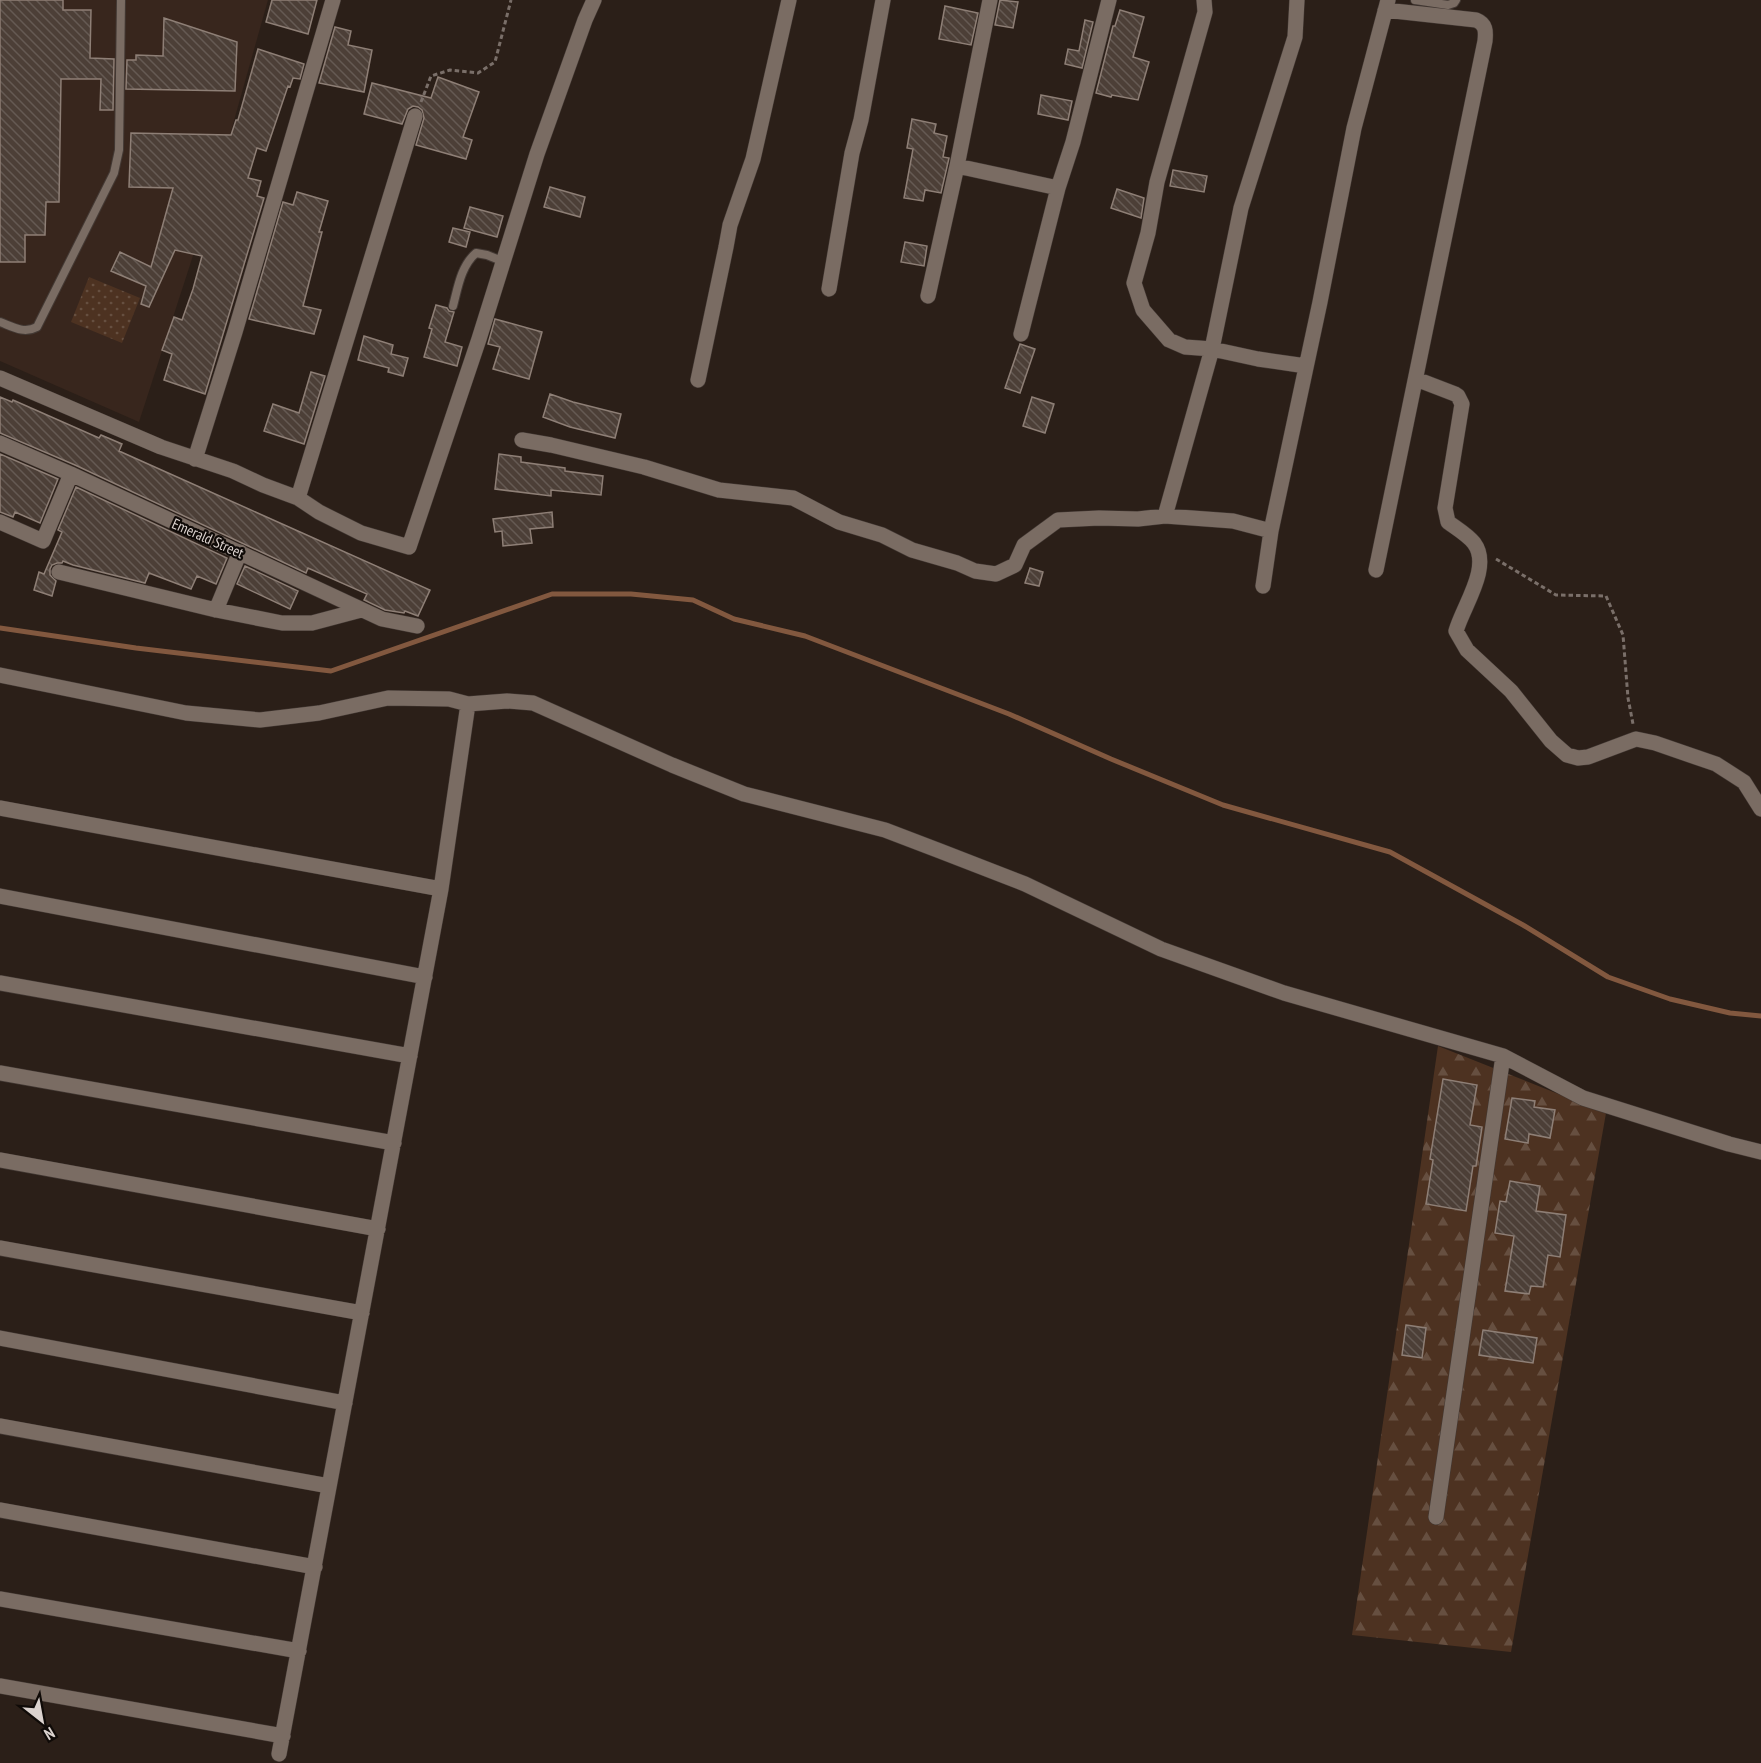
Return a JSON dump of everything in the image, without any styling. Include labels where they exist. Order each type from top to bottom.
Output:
[{"type":"street","points":[[195,459],[333,0]]},
{"type":"street","points":[[0,378],[161,447],[233,471],[298,498],[319,512],[361,533],[414,548],[537,154],[594,0]]},
{"type":"street","points":[[698,380],[730,225],[753,159],[789,0]]},
{"type":"street","points":[[829,289],[850,164],[861,120],[883,0]]},
{"type":"street","points":[[928,296],[990,0]]},
{"type":"street","points":[[1020,334],[1109,0]]},
{"type":"street","points":[[1204,0],[1205,12],[1157,182],[1148,233],[1134,283],[1143,310],[1169,340],[1185,347],[1212,349],[1306,366]]},
{"type":"street","points":[[1165,516],[1212,349],[1241,208],[1295,37],[1297,0]]},
{"type":"street","points":[[1263,586],[1271,531],[1354,128],[1386,5],[1476,20],[1483,25],[1486,31],[1376,570]]},
{"type":"street","points":[[298,498],[415,116]]},
{"type":"street","points":[[957,166],[1058,188]]},
{"type":"street","points":[[1416,379],[1455,394],[1462,404],[1445,508],[1448,522],[1473,542],[1479,554],[1477,581],[1459,619],[1456,631],[1467,650],[1511,691],[1551,741],[1568,755],[1578,758],[1588,757],[1636,740],[1655,743],[1716,764],[1744,782],[1761,809]]},
{"type":"street","points":[[522,440],[644,467],[719,490],[793,498],[839,522],[882,535],[912,550],[957,563],[975,571],[996,574],[1015,565],[1024,545],[1058,520],[1138,519],[1165,516],[1233,521],[1271,531]]},
{"type":"street","name":"Emerald Street","points":[[0,443],[240,552],[361,610],[382,619],[417,626]]},
{"type":"street","points":[[0,522],[44,541],[71,474]]},
{"type":"street","points":[[216,610],[240,552]]},
{"type":"street","points":[[59,572],[216,610],[282,623],[312,623],[361,610]]},
{"type":"street","points":[[0,675],[186,713],[260,720],[319,713],[388,698],[449,699],[468,704],[507,700],[533,703],[672,765],[744,794],[885,830],[1025,884],[1161,949],[1284,993],[1503,1056],[1583,1098],[1761,1152]]},
{"type":"street","points":[[279,1754],[441,889],[468,704]]},
{"type":"street","points":[[0,808],[441,889]]},
{"type":"street","points":[[0,896],[425,977]]},
{"type":"street","points":[[0,983],[410,1056]]},
{"type":"street","points":[[1436,1517],[1503,1056]]},
{"type":"street","points":[[0,1073],[394,1143]]},
{"type":"street","points":[[0,1160],[378,1229]]},
{"type":"street","points":[[0,1248],[362,1313]]},
{"type":"street","points":[[0,1338],[345,1403]]},
{"type":"street","points":[[0,1426],[329,1486]]},
{"type":"street","points":[[0,1510],[315,1567]]},
{"type":"street","points":[[0,1599],[298,1651]]},
{"type":"street","points":[[0,1686],[283,1736]]},
{"type":"lane","points":[[0,322],[19,330],[30,331],[38,327],[114,173],[118,150],[121,0]]},
{"type":"lane","points":[[1415,0],[1448,5],[1456,0]]},
{"type":"lane","points":[[453,306],[465,266],[470,258],[477,253],[502,261]]},
{"type":"path","points":[[415,116],[431,76],[450,70],[478,73],[495,62],[511,0]]},
{"type":"path","points":[[1473,542],[1556,595],[1606,596],[1623,635],[1628,698],[1636,740]]},
{"type":"shaded area","points":[[0,0],[268,0],[215,188],[139,422],[0,361]]},
{"type":"green space","points":[[89,277],[140,298],[122,343],[71,322]]},
{"type":"green space","points":[[1438,1046],[1606,1113],[1511,1652],[1352,1635]]},
{"type":"building","points":[[0,0],[63,0],[63,10],[91,10],[90,58],[114,59],[113,110],[100,110],[101,79],[61,79],[59,202],[46,202],[45,235],[25,235],[25,262],[0,262]]},
{"type":"building","points":[[272,0],[317,0],[308,34],[266,22]]},
{"type":"building","points":[[1000,0],[1018,2],[1013,28],[995,25]]},
{"type":"building","points":[[945,6],[978,13],[971,45],[939,39]]},
{"type":"building","points":[[1120,10],[1144,17],[1133,57],[1149,62],[1138,100],[1096,93],[1113,26],[1115,26]]},
{"type":"building","points":[[164,18],[237,42],[235,91],[126,89],[127,60],[136,60],[136,55],[163,56]]},
{"type":"building","points":[[1085,20],[1093,22],[1082,68],[1065,64],[1068,49],[1079,51]]},
{"type":"building","points":[[335,27],[351,31],[348,45],[372,50],[364,92],[319,83]]},
{"type":"building","points":[[258,49],[304,64],[300,79],[293,78],[290,87],[288,86],[266,151],[257,148],[248,178],[261,181],[257,196],[264,198],[205,394],[164,380],[172,354],[162,350],[174,317],[182,320],[202,256],[175,250],[149,307],[141,304],[146,286],[111,271],[120,252],[151,267],[173,188],[129,187],[131,133],[231,135],[236,120],[238,120]]},
{"type":"building","points":[[438,77],[479,92],[463,137],[472,140],[466,159],[416,145],[424,118],[422,110],[418,107],[413,106],[408,109],[402,124],[364,114],[372,83],[431,98]]},
{"type":"building","points":[[1041,95],[1072,101],[1068,120],[1038,114]]},
{"type":"building","points":[[912,119],[936,124],[934,133],[947,136],[943,157],[949,158],[941,193],[925,190],[923,201],[904,198],[913,149],[907,148]]},
{"type":"building","points":[[1173,170],[1207,176],[1204,192],[1170,186]]},
{"type":"building","points":[[550,187],[585,197],[580,217],[544,207]]},
{"type":"building","points":[[1117,189],[1144,198],[1141,218],[1111,208]]},
{"type":"building","points":[[297,192],[328,201],[303,306],[321,310],[314,334],[249,319],[283,202],[293,205]]},
{"type":"building","points":[[470,207],[503,216],[497,237],[464,228]]},
{"type":"building","points":[[453,228],[470,232],[466,247],[449,242]]},
{"type":"building","points":[[905,242],[927,246],[924,266],[901,262]]},
{"type":"building","points":[[436,305],[454,312],[445,342],[462,347],[457,366],[424,357]]},
{"type":"building","points":[[495,319],[542,332],[529,379],[493,369],[500,347],[488,344]]},
{"type":"building","points":[[364,336],[393,345],[391,354],[408,358],[403,376],[388,372],[389,368],[358,360]]},
{"type":"building","points":[[1020,344],[1035,349],[1020,393],[1005,388]]},
{"type":"building","points":[[311,372],[325,376],[304,444],[264,431],[273,404],[299,413]]},
{"type":"building","points":[[550,394],[621,414],[615,438],[570,427],[543,417]]},
{"type":"building","points":[[0,397],[12,402],[13,400],[99,438],[101,435],[122,444],[119,451],[430,590],[418,616],[405,611],[404,613],[385,610],[364,600],[367,594],[308,568],[306,573],[75,465],[0,433]]},
{"type":"building","points":[[1032,397],[1054,404],[1045,433],[1023,426]]},
{"type":"building","points":[[0,454],[58,479],[40,523],[15,512],[13,517],[0,512]]},
{"type":"building","points":[[499,454],[521,457],[521,462],[603,476],[601,495],[551,490],[551,496],[495,489]]},
{"type":"building","points":[[76,487],[227,558],[216,584],[197,576],[191,589],[149,573],[145,583],[63,561],[52,565],[50,569],[50,575],[56,581],[52,596],[34,590],[39,572],[44,574],[62,532],[58,530]]},
{"type":"building","points":[[552,512],[553,527],[530,529],[532,543],[503,546],[502,531],[495,532],[493,519]]},
{"type":"building","points":[[245,566],[298,591],[290,609],[237,584]]},
{"type":"building","points":[[1030,568],[1043,572],[1039,586],[1025,583]]},
{"type":"building","points":[[1443,1079],[1477,1085],[1470,1125],[1482,1127],[1466,1211],[1426,1204],[1433,1160],[1430,1159]]},
{"type":"building","points":[[1512,1098],[1535,1101],[1534,1107],[1555,1110],[1550,1138],[1529,1134],[1528,1143],[1505,1139]]},
{"type":"building","points":[[1510,1181],[1540,1186],[1536,1211],[1566,1215],[1560,1257],[1548,1255],[1543,1287],[1531,1286],[1529,1294],[1505,1291],[1514,1236],[1495,1233],[1500,1201],[1506,1202]]},
{"type":"building","points":[[1406,1325],[1426,1328],[1422,1358],[1402,1355]]},
{"type":"building","points":[[1483,1330],[1537,1338],[1533,1363],[1479,1355]]},
{"type":"waterway","points":[[0,628],[136,648],[331,671],[552,594],[631,594],[693,600],[734,619],[805,636],[1009,714],[1223,805],[1390,852],[1523,925],[1608,977],[1670,999],[1730,1013],[1761,1016]]}]
